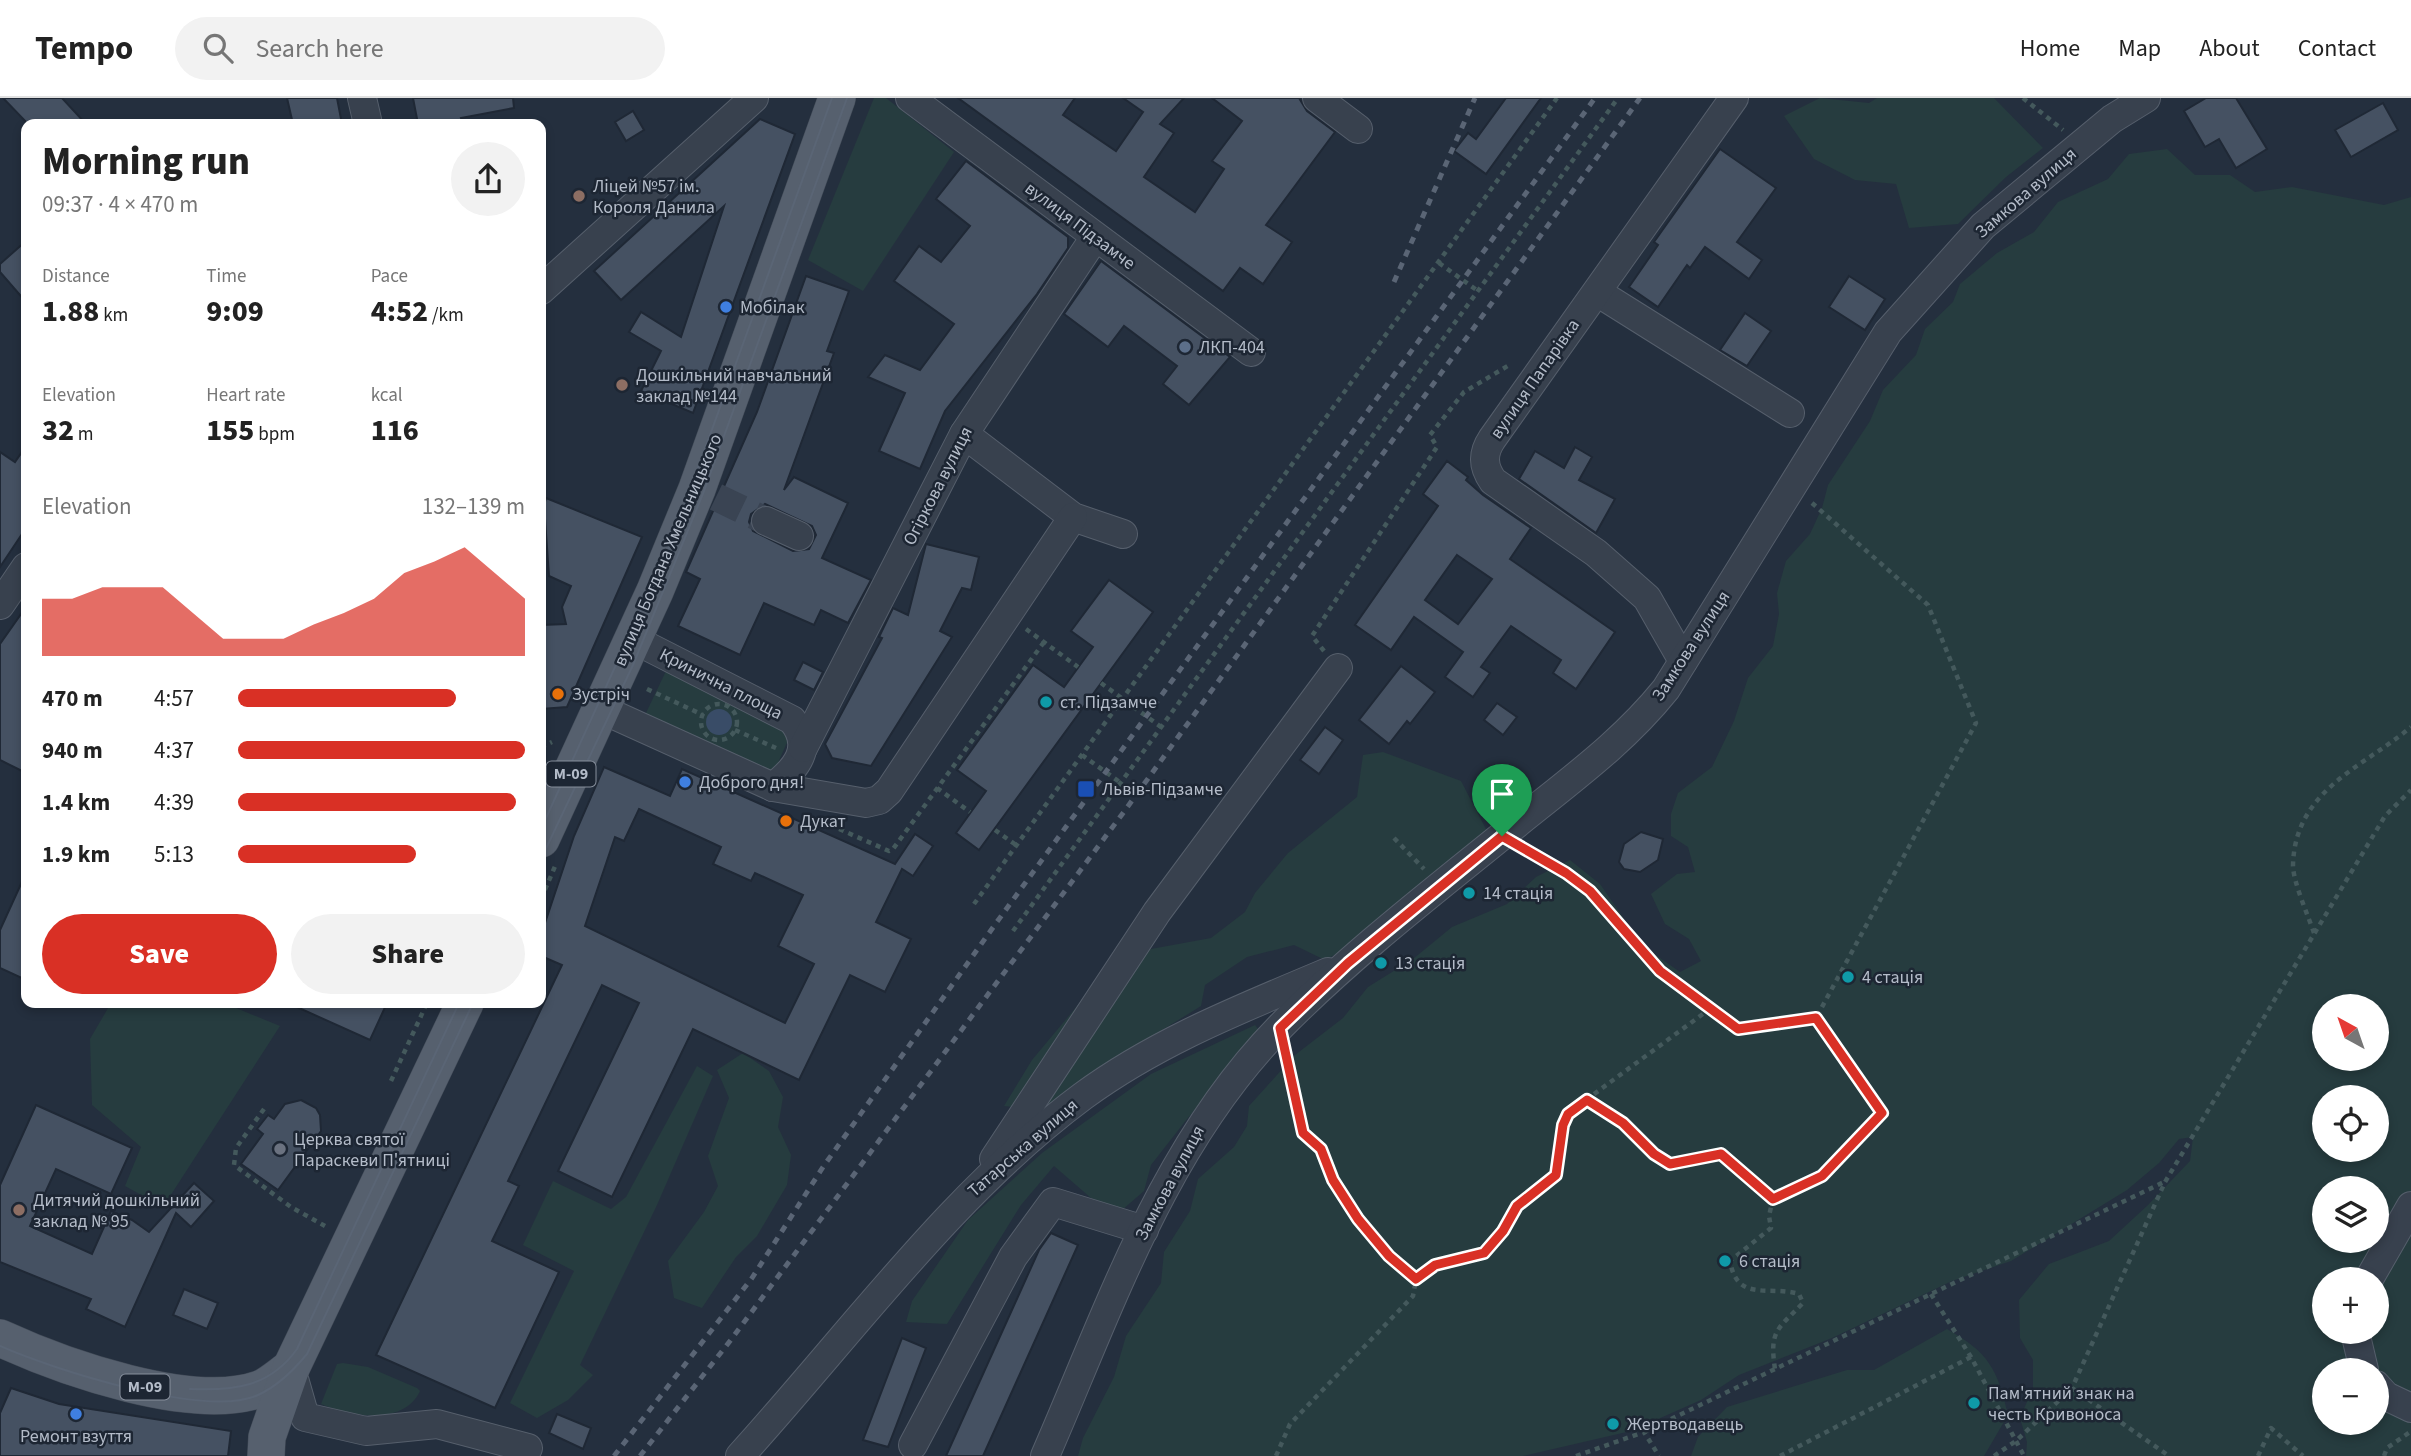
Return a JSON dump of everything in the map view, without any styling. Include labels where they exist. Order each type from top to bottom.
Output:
[{"type":"main road","name":"вулиця Богдана Хмельницького","points":[[546,824],[633,639],[707,493],[837,98]]},
{"type":"main road","name":"М-09","points":[[0,1338],[95,1375],[161,1391],[243,1393],[262,1389],[291,1368],[462,1008]]},
{"type":"main road","points":[[266,1456],[267,1437],[291,1368]]},
{"type":"street","points":[[362,98],[367,119]]},
{"type":"street","points":[[546,285],[754,98]]},
{"type":"street","name":"вулиця Підзамче","points":[[910,98],[1251,352]]},
{"type":"street","points":[[1317,98],[1358,129]]},
{"type":"street","name":"вулиця Папарівка","points":[[1683,661],[1647,598],[1596,553],[1493,481],[1485,465],[1487,447],[1734,98]]},
{"type":"street","name":"Замкова вулиця","points":[[1045,1456],[1144,1230],[1182,1153],[1225,1089],[1280,1028],[1348,963],[1605,755],[1638,724],[1666,690],[1888,332],[1983,226],[2112,118],[2146,98]]},
{"type":"street","name":"Огіркова вулиця","points":[[802,754],[964,434],[1095,237]]},
{"type":"street","points":[[1597,292],[1790,413]]},
{"type":"street","points":[[964,434],[1073,517],[1123,534]]},
{"type":"street","points":[[601,709],[773,787],[866,803],[879,800],[889,791],[1073,517]]},
{"type":"street","points":[[766,521],[799,536]]},
{"type":"street","points":[[0,605],[21,574]]},
{"type":"street","name":"Кринична площа","points":[[633,639],[786,716],[800,733],[802,754]]},
{"type":"street","points":[[977,1185],[1157,912],[1338,668]]},
{"type":"street","points":[[773,787],[790,774],[802,754]]},
{"type":"street","name":"Татарська вулиця","points":[[740,1456],[977,1185],[1083,1096],[1174,1037],[1348,963]]},
{"type":"street","points":[[913,1445],[1013,1257],[1052,1202],[1144,1230]]},
{"type":"street","points":[[2376,1267],[2411,1206]]},
{"type":"street","points":[[291,1368],[304,1417],[366,1431],[437,1424],[528,1448]]},
{"type":"street","points":[[2389,1397],[2411,1408]]},
{"type":"path","points":[[974,904],[1557,98]]},
{"type":"path","points":[[1013,931],[1618,98]]},
{"type":"path","points":[[2022,98],[2081,145]]},
{"type":"path","points":[[1439,262],[1478,291]]},
{"type":"path","points":[[1312,636],[1437,447],[1430,435],[1464,392],[1506,369],[1516,360]]},
{"type":"path","points":[[1812,503],[1928,605],[1976,723],[1816,1018]]},
{"type":"path","points":[[1008,616],[1078,667]]},
{"type":"path","points":[[826,823],[892,851],[1044,642]]},
{"type":"path","points":[[1101,683],[1161,727]]},
{"type":"path","points":[[647,689],[703,715]]},
{"type":"path","points":[[714,705],[727,706],[737,719],[736,730],[728,738],[712,739],[703,730],[703,715],[714,705]]},
{"type":"path","points":[[2314,933],[2293,866],[2303,817],[2337,778],[2388,747],[2411,727]]},
{"type":"path","points":[[736,730],[802,754]]},
{"type":"path","points":[[1082,755],[1121,783]]},
{"type":"path","points":[[937,788],[971,812]]},
{"type":"path","points":[[1994,1456],[2016,1441],[2072,1388],[2165,1182],[2385,816],[2411,790]]},
{"type":"path","points":[[995,830],[1016,845]]},
{"type":"path","points":[[1502,836],[1566,873],[1590,891],[1660,971],[1738,1029],[1816,1018]]},
{"type":"path","points":[[1394,838],[1427,872]]},
{"type":"path","points":[[1276,1456],[1290,1424],[1413,1296],[1416,1279],[1435,1265],[1484,1253],[1503,1231],[1517,1206],[1556,1175],[1563,1125],[1568,1114],[1711,1008]]},
{"type":"path","points":[[1773,1199],[1822,1176],[1882,1113],[1816,1018]]},
{"type":"path","points":[[1280,1028],[1303,1133],[1321,1149],[1333,1180],[1358,1219],[1389,1256],[1416,1279]]},
{"type":"path","points":[[1587,1100],[1623,1123],[1654,1154],[1670,1164],[1721,1154],[1773,1199]]},
{"type":"path","points":[[264,1109],[236,1148],[234,1165],[291,1207],[325,1226]]},
{"type":"path","points":[[1576,1456],[1644,1432],[2165,1182]]},
{"type":"path","points":[[1773,1199],[1769,1216],[1771,1228],[1730,1261],[1732,1276],[1744,1287],[1755,1291],[1784,1290],[1799,1294],[1803,1303],[1776,1328],[1771,1344],[1775,1369]]},
{"type":"path","points":[[1931,1294],[1971,1357],[2024,1456]]},
{"type":"path","points":[[1780,1456],[1971,1357]]},
{"type":"path","points":[[2072,1388],[2169,1456]]},
{"type":"path","points":[[2258,1456],[2271,1428],[2303,1456]]},
{"type":"path","points":[[1644,1432],[1659,1456]]},
{"type":"path","points":[[2384,1456],[2386,1448],[2411,1432]]},
{"type":"green space","points":[[874,98],[886,98],[954,152],[863,291],[808,260]]},
{"type":"green space","points":[[1820,98],[1869,103],[1877,98],[1994,98],[2043,148],[2006,177],[1958,224],[1909,228],[1896,184],[1855,180],[1814,159],[1784,116]]},
{"type":"green space","points":[[2167,149],[2195,175],[2230,175],[2255,192],[2292,187],[2384,205],[2411,197],[2411,1456],[2026,1456],[2027,1442],[2020,1418],[2033,1388],[2033,1360],[2020,1338],[2019,1300],[2049,1264],[2109,1241],[2148,1205],[2190,1161],[2193,1137],[2179,1139],[2159,1163],[2127,1190],[2011,1261],[1952,1281],[1832,1338],[1739,1375],[1701,1400],[1631,1431],[1523,1456],[1078,1456],[1083,1438],[1114,1377],[1126,1336],[1161,1283],[1164,1252],[1190,1211],[1198,1179],[1234,1147],[1247,1126],[1249,1106],[1295,1055],[1343,1018],[1368,987],[1413,959],[1452,927],[1507,904],[1536,877],[1570,860],[1600,884],[1643,946],[1680,972],[1701,961],[1689,939],[1665,924],[1651,894],[1677,874],[1695,872],[1688,847],[1671,836],[1671,814],[1678,793],[1712,767],[1734,721],[1748,678],[1773,646],[1779,614],[1777,593],[1786,561],[1810,534],[1822,508],[1828,485],[1870,421],[1883,390],[1916,355],[1925,329],[1953,302],[1960,284],[1997,253],[2034,232],[2058,202],[2108,179],[2129,154]]},
{"type":"green space","points":[[666,671],[793,729],[773,774],[645,715]]},
{"type":"green space","points":[[1383,752],[1461,781],[1488,833],[1364,939],[1325,960],[1294,945],[1247,957],[1205,985],[1201,1006],[1091,1074],[1043,1110],[1004,1106],[1032,1060],[1093,987],[1151,949],[1211,938],[1245,912],[1255,893],[1288,853],[1357,797],[1363,755]]},
{"type":"green space","points":[[108,1008],[236,1008],[280,1026],[163,1207],[125,1186],[141,1147],[92,1105],[90,1039]]},
{"type":"green space","points":[[1255,1025],[1265,1038],[1239,1060],[1187,1119],[1151,1165],[1144,1191],[1122,1210],[1091,1198],[1054,1166],[1021,1205],[947,1324],[906,1322],[912,1301],[968,1220],[1042,1153],[1151,1074]]},
{"type":"green space","points":[[743,1053],[769,1071],[783,1097],[778,1127],[791,1155],[787,1185],[757,1236],[736,1257],[702,1308],[674,1298],[668,1261],[704,1212],[718,1186],[708,1156],[729,1098],[717,1070]]},
{"type":"green space","points":[[697,1066],[713,1076],[657,1205],[580,1365],[593,1375],[568,1400],[537,1418],[510,1403],[574,1271],[523,1245],[553,1181],[611,1209],[626,1197]]},
{"type":"green space","points":[[1947,1329],[1982,1354],[2000,1385],[2008,1415],[1984,1456],[1691,1456],[1698,1437],[1727,1407],[1847,1370],[1874,1370]]},
{"type":"green space","points":[[337,1364],[368,1367],[420,1391],[402,1410],[389,1414],[361,1415],[333,1409],[321,1404]]},
{"type":"water","points":[[719,709],[728,713],[732,722],[728,731],[719,735],[710,731],[706,722],[710,713]]},
{"type":"building","points":[[3,98],[62,98],[81,119],[23,119]]},
{"type":"building","points":[[287,98],[337,98],[341,119],[292,119]]},
{"type":"building","points":[[413,98],[513,98],[514,108],[461,119],[417,119]]},
{"type":"building","points":[[958,98],[1075,98],[1063,115],[1116,151],[1143,112],[1123,98],[1184,98],[1160,124],[1174,133],[1144,177],[1195,212],[1224,169],[1212,161],[1242,121],[1212,98],[1299,98],[1307,111],[1335,132],[1266,225],[1292,242],[1263,284],[1240,268],[1223,291]]},
{"type":"building","points":[[1506,98],[1541,98],[1486,174],[1454,151],[1468,133],[1476,139]]},
{"type":"building","points":[[2206,98],[2236,98],[2267,149],[2236,168],[2219,139],[2205,147],[2184,111]]},
{"type":"building","points":[[2383,103],[2398,130],[2351,157],[2335,130]]},
{"type":"building","points":[[633,111],[644,130],[626,141],[615,122]]},
{"type":"building","points":[[760,119],[795,134],[693,413],[641,391],[661,351],[629,332],[641,312],[681,337],[724,206],[621,300],[594,271]]},
{"type":"building","points":[[1720,149],[1776,188],[1737,242],[1762,260],[1749,279],[1705,247],[1690,268],[1687,265],[1658,307],[1629,287],[1658,245],[1654,242]]},
{"type":"building","points":[[966,161],[1068,237],[1068,248],[1037,294],[945,411],[920,469],[879,451],[905,393],[868,377],[885,355],[920,370],[954,324],[894,281],[919,246],[941,262],[970,226],[936,199]]},
{"type":"building","points":[[21,245],[21,296],[0,272],[0,264]]},
{"type":"building","points":[[1101,261],[1230,357],[1189,405],[1163,384],[1177,366],[1124,326],[1108,347],[1064,314]]},
{"type":"building","points":[[806,276],[849,291],[827,351],[834,353],[784,490],[794,477],[848,503],[822,558],[871,580],[848,623],[821,610],[814,625],[764,603],[740,655],[678,626],[700,579],[686,572],[757,412]],"holes":[[[765,504],[812,526],[816,535],[809,549],[793,551],[753,531],[749,522],[751,514]]]},
{"type":"building","points":[[1849,276],[1885,299],[1865,330],[1829,307]]},
{"type":"building","points":[[1745,313],[1771,331],[1747,366],[1720,350]]},
{"type":"building","points":[[1575,447],[1592,457],[1579,480],[1615,499],[1596,533],[1519,479],[1535,451],[1564,468]]},
{"type":"building","points":[[0,452],[15,462],[21,453],[21,536],[0,567]]},
{"type":"building","points":[[1447,461],[1468,477],[1466,480],[1483,495],[1531,528],[1510,559],[1615,632],[1576,689],[1553,673],[1561,660],[1511,626],[1481,667],[1490,673],[1473,697],[1445,677],[1463,652],[1414,617],[1391,650],[1355,625],[1438,506],[1423,494]],"holes":[[[1457,555],[1492,579],[1458,624],[1425,600]]]},
{"type":"building","points":[[546,498],[642,537],[567,707],[546,709],[546,625],[566,624],[562,607],[571,586],[549,576]]},
{"type":"building","points":[[926,544],[979,557],[971,590],[962,588],[940,631],[952,637],[871,766],[832,758],[825,744],[882,638],[879,637],[893,608],[908,615]]},
{"type":"building","name":"ст. Підзамче","points":[[1109,580],[1153,612],[979,850],[956,833],[986,791],[957,770],[1033,665],[1064,687],[1093,647],[1071,631]]},
{"type":"building","points":[[21,614],[21,770],[0,760],[0,644]]},
{"type":"building","points":[[803,662],[823,672],[814,690],[794,680]]},
{"type":"building","points":[[1401,666],[1435,692],[1410,724],[1407,721],[1389,744],[1359,720]]},
{"type":"building","points":[[1497,703],[1517,717],[1503,735],[1484,720]]},
{"type":"building","points":[[1325,727],[1343,740],[1319,774],[1300,760]]},
{"type":"building","points":[[604,767],[670,796],[682,769],[895,864],[915,834],[933,846],[913,876],[902,869],[876,922],[911,939],[885,992],[850,975],[799,1080],[693,1029],[612,1197],[558,1171],[639,1003],[602,985],[508,1181],[519,1186],[492,1241],[559,1272],[495,1408],[376,1355],[541,1008],[546,1008],[546,999],[562,965],[546,958],[546,920],[574,836]],"holes":[[[639,809],[721,847],[713,864],[751,881],[755,873],[803,895],[778,946],[814,964],[785,1023],[585,926],[615,837],[624,841]]]},
{"type":"building","points":[[1641,832],[1663,839],[1658,860],[1640,872],[1624,869],[1619,862],[1624,844]]},
{"type":"building","points":[[21,884],[21,978],[0,968],[0,930]]},
{"type":"building","points":[[299,1008],[385,1008],[370,1040]]},
{"type":"building","name":"Церква святої Параскеви П'ятниці","points":[[301,1100],[316,1108],[320,1115],[321,1131],[278,1190],[241,1164],[263,1134],[257,1129],[268,1115],[274,1119],[285,1104]]},
{"type":"building","points":[[36,1105],[132,1148],[111,1194],[56,1169],[30,1226],[92,1254],[111,1211],[132,1220],[149,1232],[194,1183],[214,1201],[191,1227],[176,1213],[125,1327],[86,1309],[91,1299],[0,1262],[0,1185]]},
{"type":"building","points":[[1051,1233],[1078,1245],[983,1456],[946,1456],[1039,1250]]},
{"type":"building","points":[[184,1289],[218,1303],[207,1329],[173,1315]]},
{"type":"building","points":[[902,1338],[926,1348],[888,1447],[863,1440]]},
{"type":"building","points":[[11,1388],[59,1404],[231,1431],[228,1456],[0,1456],[0,1413]]},
{"type":"building","points":[[557,1414],[591,1428],[583,1449],[549,1433]]},
{"type":"tunnel","points":[[716,497],[766,521]]},
{"type":"tram line","points":[[546,818],[668,551],[832,98]]},
{"type":"tram line","points":[[546,848],[633,665],[704,491],[847,98]]},
{"type":"tram line","points":[[190,1389],[221,1389],[250,1384],[275,1372],[297,1349],[457,1008]]},
{"type":"tram line","points":[[0,1346],[91,1378],[167,1396],[203,1401],[234,1401],[258,1395],[279,1383],[307,1354],[471,1008]]},
{"type":"railway","points":[[1394,282],[1475,98]]},
{"type":"railway","points":[[614,1456],[752,1278],[823,1167],[994,926],[1595,98]]},
{"type":"railway","points":[[640,1456],[730,1341],[1126,809],[1640,98]]},
{"type":"place","name":"Ліцей №57 ім. Короля Данила","points":[[579,196]]},
{"type":"place","name":"Мобілак","points":[[726,307]]},
{"type":"place","name":"ЛКП-404","points":[[1185,347]]},
{"type":"place","name":"Дошкільний навчальний заклад №144","points":[[622,385]]},
{"type":"place","name":"Зустріч","points":[[558,694]]},
{"type":"place","name":"ст. Підзамче","points":[[1046,702]]},
{"type":"place","name":"Доброго дня!","points":[[685,782]]},
{"type":"place","name":"Львів-Підзамче","points":[[1086,789]]},
{"type":"place","name":"Дукат","points":[[786,821]]},
{"type":"place","name":"14 стація","points":[[1469,893]]},
{"type":"place","name":"13 стація","points":[[1381,963]]},
{"type":"place","name":"4 стація","points":[[1848,977]]},
{"type":"place","name":"Церква святої Параскеви П'ятниці","points":[[280,1149]]},
{"type":"place","name":"Дитячий дошкільний заклад № 95","points":[[19,1210]]},
{"type":"place","name":"6 стація","points":[[1725,1261]]},
{"type":"place","name":"Пам'ятний знак на честь Кривоноса","points":[[1974,1403]]},
{"type":"place","name":"Ремонт взуття","points":[[76,1414]]},
{"type":"place","name":"Жертводавець","points":[[1613,1424]]},
{"type":"route","points":[[1502,836],[1566,873],[1590,891],[1620,922],[1660,971],[1738,1029],[1816,1018],[1882,1113],[1822,1176],[1773,1199],[1721,1154],[1670,1164],[1654,1154],[1639,1136],[1623,1123],[1587,1100],[1568,1114],[1563,1125],[1556,1175],[1517,1206],[1503,1231],[1484,1253],[1435,1265],[1416,1279],[1389,1256],[1358,1219],[1333,1180],[1321,1149],[1303,1133],[1280,1028],[1348,963],[1502,836]]}]
